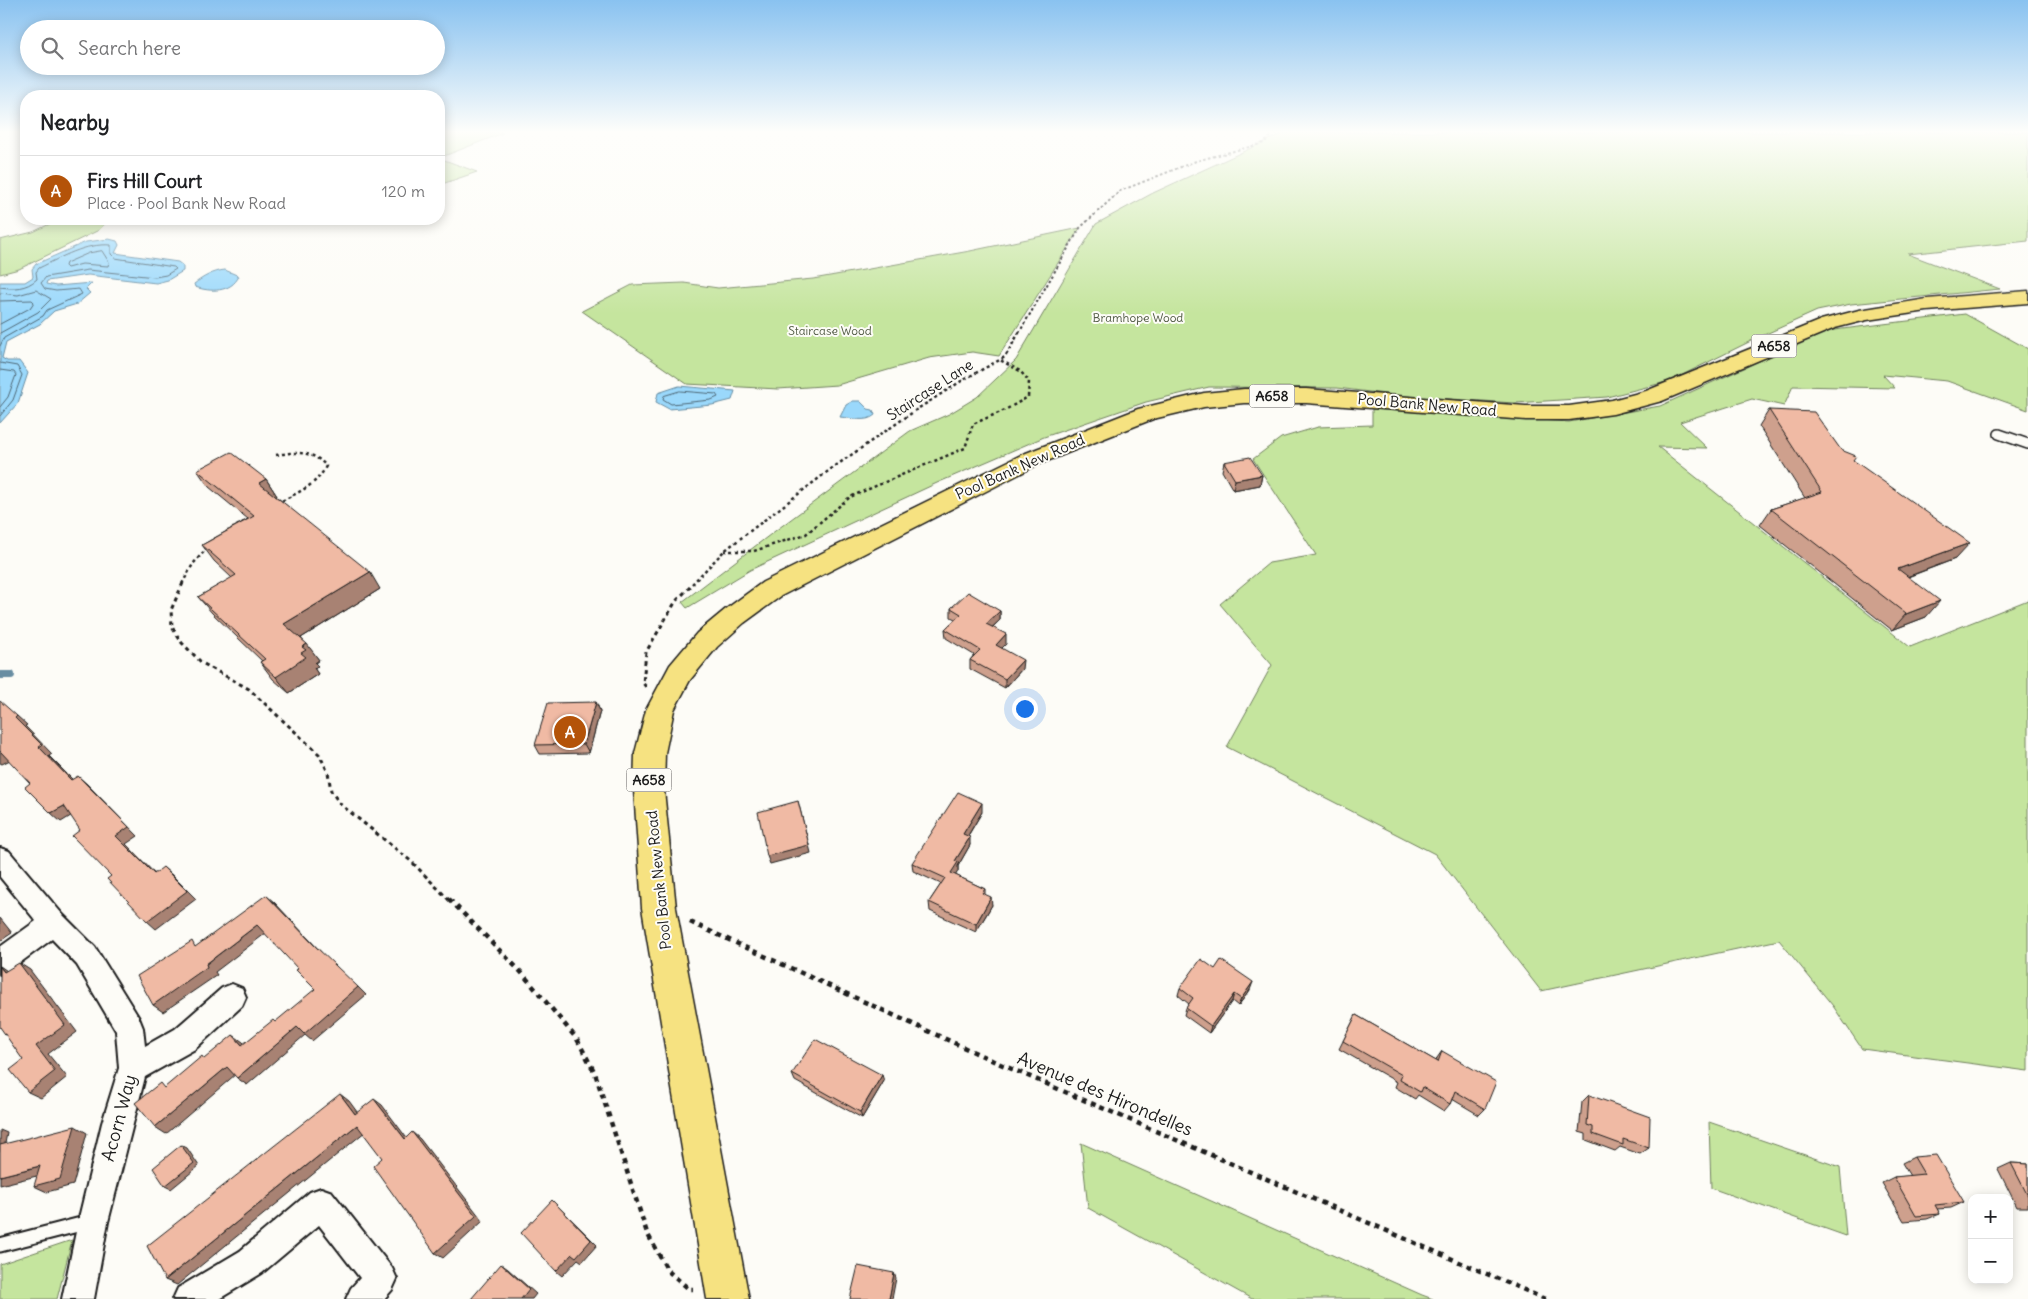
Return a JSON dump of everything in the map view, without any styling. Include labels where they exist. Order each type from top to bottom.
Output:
[{"type":"highway","name":"Pool Bank New Road","points":[[728,1298],[659,908],[649,790],[650,753],[660,710],[680,673],[706,640],[735,616],[772,589],[1029,460],[1146,414],[1204,400],[1244,396],[1376,400],[1526,413],[1569,413],[1613,407],[1654,396],[1828,324],[1866,314],[1927,305],[2028,298]]},
{"type":"street","name":"Acorn Way","points":[[0,859],[54,923],[86,956],[129,1028],[132,1068],[92,1222],[78,1299]]},
{"type":"street","points":[[0,962],[54,923]]},
{"type":"street","points":[[132,1068],[185,1039],[232,997]]},
{"type":"street","points":[[189,1299],[250,1262],[321,1203],[381,1279],[362,1299]]},
{"type":"lane","points":[[1999,434],[2028,444]]},
{"type":"lane","points":[[0,1245],[92,1222]]},
{"type":"path","name":"Staircase Lane","points":[[660,710],[643,683],[646,652],[676,601],[724,551],[831,469],[963,380],[1005,357],[1080,228],[1118,193]]},
{"type":"path","points":[[724,551],[754,551],[806,534],[850,497],[965,448],[972,424],[1006,410],[1028,397],[1029,381],[1020,371],[1000,360]]},
{"type":"path","points":[[272,506],[313,483],[323,474],[326,466],[323,460],[314,455],[303,453],[276,455]]},
{"type":"path","points":[[224,533],[255,515]]},
{"type":"path","points":[[212,543],[193,564],[177,592],[171,610],[172,628],[182,643],[202,663],[249,689],[295,730],[319,754],[328,772],[330,791],[340,804],[412,862],[521,972],[577,1040],[595,1073],[647,1233],[668,1271],[689,1288],[728,1298]]},
{"type":"path","name":"Avenue des Hirondelles","points":[[659,908],[998,1063],[1544,1299]]},
{"type":"green space","name":"Bramhope Wood","points":[[1153,193],[2028,193],[2028,241],[1908,254],[2000,289],[1851,304],[1817,311],[1670,381],[1607,397],[1515,403],[1402,396],[1337,388],[1209,387],[1146,402],[1044,437],[937,483],[750,570],[687,608],[682,602],[910,431],[949,414],[977,397],[1016,360],[1096,224]]},
{"type":"green space","points":[[48,225],[104,225],[99,230],[19,269],[0,274],[0,240],[33,232]]},
{"type":"green space","name":"Staircase Wood","points":[[1080,228],[999,356],[972,352],[929,358],[837,385],[778,389],[687,384],[582,311],[632,285],[684,283],[718,288],[813,279],[970,251]]},
{"type":"green space","points":[[1965,314],[2028,349],[2028,410],[1947,381],[1883,375],[1895,388],[1793,386],[1784,406],[1752,399],[1680,422],[1707,448],[1658,447],[1910,647],[2028,600],[2028,1071],[1862,1049],[1833,1006],[1779,940],[1541,991],[1435,854],[1227,747],[1272,665],[1220,604],[1269,563],[1316,555],[1253,459],[1281,438],[1318,427],[1372,425],[1372,409],[1569,422],[1660,406],[1826,331]]},
{"type":"green space","points":[[1709,1122],[1840,1167],[1846,1236],[1711,1188]]},
{"type":"green space","points":[[1081,1143],[1433,1299],[1252,1299],[1088,1208]]},
{"type":"green space","points":[[72,1240],[57,1299],[0,1299],[0,1264]]},
{"type":"water","points":[[109,239],[117,241],[119,245],[115,253],[178,262],[183,266],[183,271],[168,280],[156,283],[88,275],[47,281],[46,284],[56,286],[92,283],[86,289],[90,293],[77,304],[54,311],[40,324],[6,342],[2,358],[7,361],[19,361],[28,373],[18,403],[0,423],[0,282],[25,282],[33,277],[32,269],[36,264],[86,242]]},
{"type":"water","points":[[225,270],[239,276],[231,286],[220,290],[207,290],[195,287],[194,284],[205,277]]},
{"type":"water","points":[[679,386],[735,391],[732,400],[712,405],[669,409],[656,402],[658,393]]},
{"type":"water","points":[[853,401],[860,401],[868,409],[873,410],[875,415],[867,419],[840,417],[846,405]]},
{"type":"building","points":[[1769,410],[1814,412],[1841,450],[1856,456],[1853,460],[1970,543],[1898,569],[1940,601],[1906,614],[1771,509],[1822,492]]},
{"type":"building","points":[[231,452],[266,479],[259,483],[370,572],[284,624],[307,644],[302,647],[306,650],[301,653],[306,657],[276,677],[260,662],[265,659],[198,597],[236,575],[202,545],[254,516],[197,470]]},
{"type":"building","points":[[1250,457],[1262,475],[1235,480],[1224,462]]},
{"type":"building","points":[[968,592],[1000,611],[986,624],[1006,634],[996,645],[1023,660],[1005,679],[970,660],[980,650],[945,629],[961,614],[951,608]]},
{"type":"building","points":[[0,701],[17,716],[15,718],[42,745],[39,747],[71,780],[78,776],[129,827],[116,836],[154,874],[163,867],[187,891],[147,921],[107,879],[111,876],[72,836],[80,830],[64,806],[51,813],[25,787],[30,783],[0,751]]},
{"type":"building","points":[[596,702],[584,744],[535,745],[548,703]]},
{"type":"building","points":[[958,792],[982,803],[963,834],[970,837],[955,861],[958,862],[951,873],[985,889],[982,893],[991,897],[976,924],[929,902],[945,878],[912,863]]},
{"type":"building","points":[[798,801],[809,845],[767,856],[758,812]]},
{"type":"building","points":[[266,895],[358,987],[304,1034],[297,1027],[237,1078],[227,1067],[155,1127],[135,1103],[160,1083],[164,1088],[202,1056],[204,1059],[233,1035],[242,1045],[273,1020],[275,1022],[315,989],[257,925],[206,964],[207,967],[153,1005],[137,976],[192,941],[195,947]]},
{"type":"building","points":[[1201,959],[1215,969],[1221,960],[1253,982],[1241,999],[1234,994],[1211,1026],[1186,1008],[1193,998],[1180,988]]},
{"type":"building","points":[[19,963],[65,1025],[36,1046],[55,1071],[28,1092],[10,1070],[23,1060],[0,1027],[0,967],[4,972]]},
{"type":"building","points":[[1356,1015],[1438,1062],[1442,1051],[1496,1082],[1485,1109],[1455,1091],[1450,1104],[1422,1087],[1420,1092],[1400,1080],[1402,1075],[1343,1041]]},
{"type":"building","points":[[815,1039],[882,1075],[860,1112],[792,1074]]},
{"type":"building","points":[[340,1094],[355,1114],[374,1099],[405,1139],[412,1132],[476,1216],[435,1253],[373,1166],[382,1158],[357,1125],[165,1280],[147,1246]]},
{"type":"building","points":[[1589,1095],[1650,1117],[1649,1148],[1623,1139],[1623,1145],[1593,1134],[1593,1127],[1587,1125]]},
{"type":"building","points":[[75,1126],[60,1179],[34,1186],[40,1166],[0,1176],[0,1145]]},
{"type":"building","points":[[181,1145],[194,1163],[165,1186],[153,1168]]},
{"type":"building","points":[[1936,1155],[1964,1202],[1935,1205],[1940,1214],[1916,1216],[1894,1177],[1924,1174],[1914,1157]]},
{"type":"building","points":[[2011,1163],[2028,1164],[2028,1196]]},
{"type":"building","points":[[552,1200],[591,1240],[576,1257],[572,1254],[556,1271],[521,1233]]},
{"type":"building","points":[[501,1264],[529,1289],[521,1299],[471,1299]]},
{"type":"building","points":[[858,1266],[894,1273],[889,1299],[850,1299]]},
{"type":"waterway","points":[[0,675],[11,675]]},
{"type":"place","name":"Firs Hill Court","points":[[570,732]]}]
